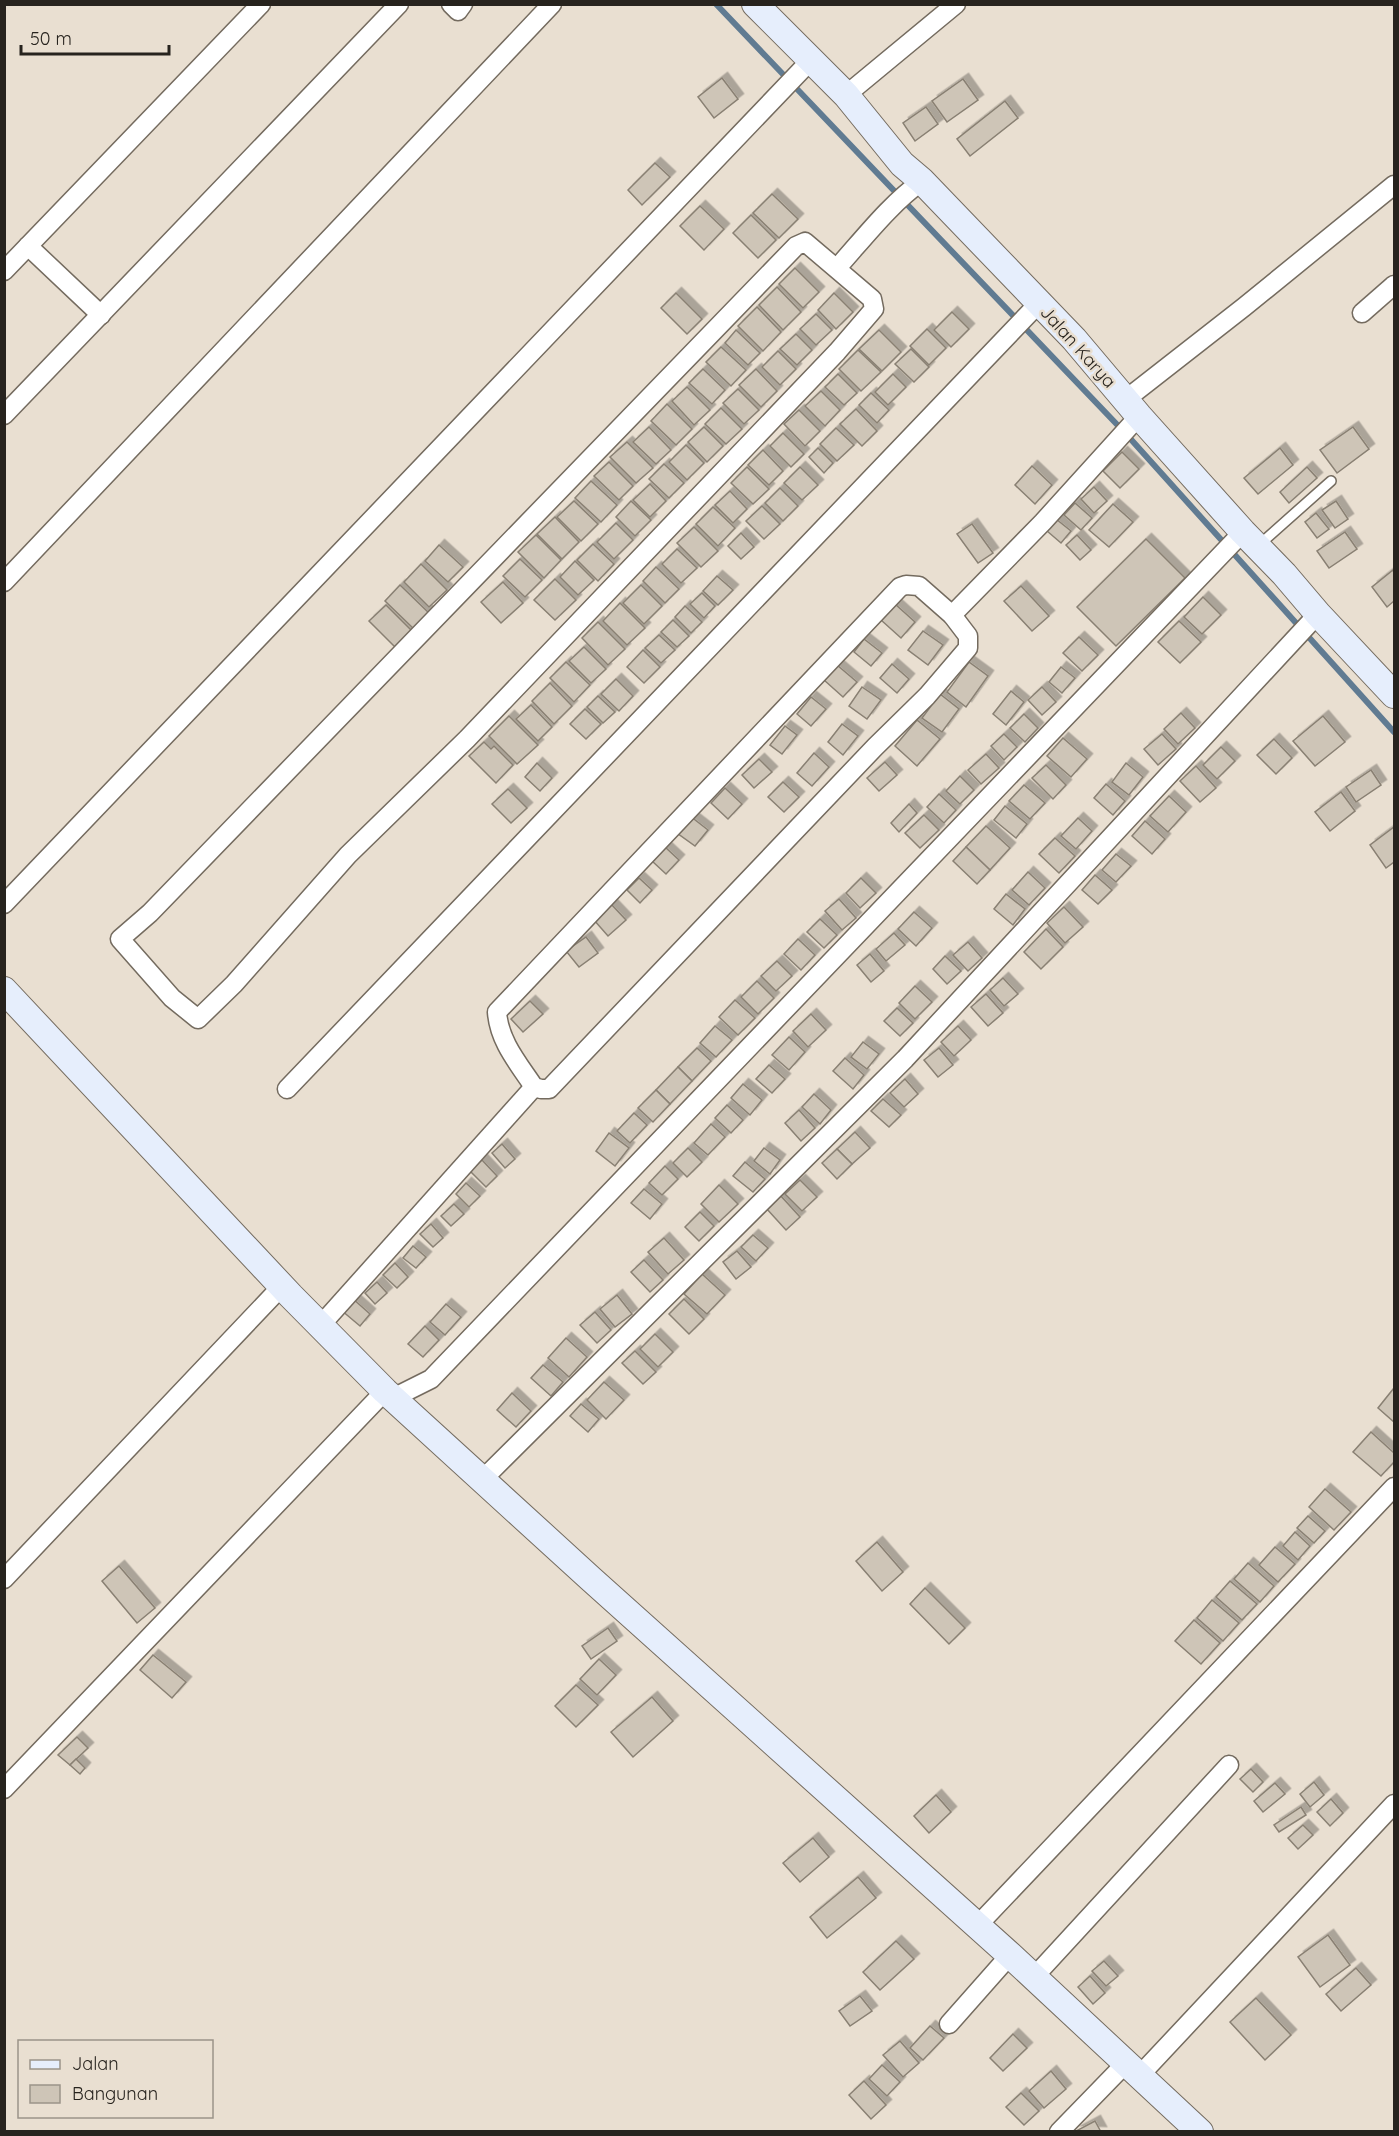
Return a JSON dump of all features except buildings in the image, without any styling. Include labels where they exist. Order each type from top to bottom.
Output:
[{"type":"street","points":[[4,271],[261,4]]},
{"type":"street","points":[[4,416],[399,4]]},
{"type":"street","points":[[452,4],[458,11],[464,4]]},
{"type":"street","points":[[4,582],[552,4]]},
{"type":"street","points":[[846,95],[956,4]]},
{"type":"street","name":"Jalan Karya","points":[[758,6],[805,67],[846,95],[917,185],[1074,339],[1132,413],[1245,539],[1284,574],[1315,619],[1395,695]]},
{"type":"street","points":[[4,904],[805,67]]},
{"type":"street","points":[[837,268],[917,185]]},
{"type":"street","points":[[952,615],[1043,522],[1118,438],[1132,413],[1244,307],[1395,185]]},
{"type":"street","points":[[805,242],[837,268],[872,299],[874,309],[837,352],[467,739],[348,855],[234,984],[198,1019],[172,998],[120,939],[150,913],[796,246],[805,242]]},
{"type":"street","points":[[28,246],[101,315]]},
{"type":"street","points":[[1362,313],[1395,285]]},
{"type":"street","points":[[287,1089],[1039,303]]},
{"type":"street","points":[[4,1789],[389,1394],[431,1379],[1221,553],[1245,539]]},
{"type":"street","points":[[919,586],[952,615],[968,636],[968,648],[927,696],[875,747],[549,1089],[534,1087],[503,1041],[497,1012],[900,587],[919,586]]},
{"type":"street","points":[[482,1480],[905,1059],[1315,619]]},
{"type":"street","points":[[4,990],[320,1326],[389,1394],[1010,1954],[1200,2132]]},
{"type":"street","points":[[320,1326],[534,1087]]},
{"type":"street","points":[[4,1579],[282,1286]]},
{"type":"street","points":[[977,1926],[1395,1487]]},
{"type":"street","points":[[1034,1977],[1228,1765]]},
{"type":"street","points":[[1059,2132],[1134,2068],[1395,1804]]},
{"type":"street","points":[[950,2024],[1010,1954]]},
{"type":"lane","points":[[1245,539],[1331,481]]},
{"type":"waterway","points":[[716,4],[1127,435],[1394,732]]}]
